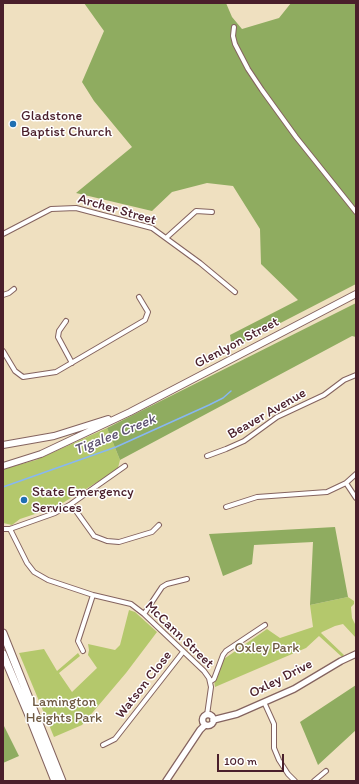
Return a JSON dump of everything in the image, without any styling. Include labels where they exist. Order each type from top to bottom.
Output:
[{"type":"main road","name":"Glenlyon Street","points":[[3,466],[41,454],[130,412],[356,294]]},
{"type":"main road","name":"Glenlyon Street","points":[[3,444],[54,436],[130,412]]},
{"type":"main road","points":[[3,633],[62,781]]},
{"type":"main road","points":[[3,654],[55,781]]},
{"type":"street","points":[[234,26],[233,36],[235,44],[248,69],[296,137],[356,212]]},
{"type":"street","name":"Archer Street","points":[[3,234],[51,209],[76,208],[152,228],[200,263],[235,292]]},
{"type":"street","points":[[166,238],[188,216],[196,211],[212,212]]},
{"type":"street","points":[[3,295],[14,289]]},
{"type":"street","points":[[3,351],[15,371],[23,377],[51,373],[72,363],[145,320],[148,312],[139,297]]},
{"type":"street","points":[[66,321],[59,331],[58,337],[72,363]]},
{"type":"street","name":"Beaver Avenue","points":[[207,456],[244,441],[276,418],[324,395],[344,380],[356,376]]},
{"type":"street","points":[[3,530],[10,529],[55,513],[71,504],[125,466]]},
{"type":"street","points":[[226,507],[257,497],[320,494],[333,490],[346,483],[356,474]]},
{"type":"street","points":[[346,483],[356,498]]},
{"type":"street","points":[[71,504],[94,536],[108,541],[119,542],[152,532],[159,525]]},
{"type":"street","name":"McCann Street","points":[[10,529],[26,564],[34,572],[48,580],[93,595],[131,604],[144,614],[204,671],[211,681],[207,715]]},
{"type":"street","points":[[144,614],[162,587],[167,584],[187,579]]},
{"type":"street","points":[[83,651],[78,641],[93,595]]},
{"type":"street","points":[[211,681],[214,679],[226,651],[265,624]]},
{"type":"street","name":"Watson Close","points":[[103,746],[115,739],[183,652]]},
{"type":"street","name":"Oxley Drive","points":[[213,720],[234,715],[294,689],[341,661],[356,654]]},
{"type":"street","points":[[264,702],[274,724],[274,748],[279,760],[288,774],[295,781]]},
{"type":"street","points":[[166,781],[200,730],[205,725],[211,725],[213,720],[211,716],[207,715],[203,718],[205,725]]},
{"type":"street","points":[[314,781],[326,771]]},
{"type":"green space","points":[[84,3],[226,3],[232,17],[242,29],[279,18],[291,3],[356,3],[356,284],[232,348],[230,335],[298,300],[261,264],[260,229],[233,186],[207,183],[172,192],[152,211],[76,193],[132,147],[94,101],[82,82],[104,31]]},
{"type":"green space","points":[[356,303],[356,337],[352,336],[120,460],[107,428]]},
{"type":"green space","points":[[107,428],[120,460],[118,468],[114,472],[56,507],[20,519],[12,525],[3,523],[3,469],[36,460]]},
{"type":"green space","points":[[335,527],[348,597],[310,605],[313,542],[254,545],[252,564],[223,576],[209,534]]},
{"type":"green space","name":"Oxley Park","points":[[348,597],[354,601],[354,604],[351,607],[352,618],[356,626],[356,638],[343,624],[321,633],[344,655],[342,657],[319,636],[306,648],[215,687],[214,680],[221,661],[267,629],[280,638],[313,627],[310,605]]},
{"type":"green space","name":"Lamington Heights Park","points":[[129,610],[135,612],[157,632],[126,673],[82,725],[54,737],[19,653],[44,649],[57,671],[78,653],[80,656],[59,673],[72,692],[97,668],[88,655],[88,644],[115,650],[120,645]]},
{"type":"green space","points":[[356,685],[356,730],[318,765],[300,722]]},
{"type":"green space","points":[[3,724],[19,756],[3,763]]},
{"type":"waterway","name":"Tigalee Creek","points":[[3,487],[116,447],[209,405],[223,398],[231,391]]},
{"type":"place","name":"Gladstone Baptist Church","points":[[13,124]]},
{"type":"place","name":"State Emergency Services","points":[[24,500]]}]
